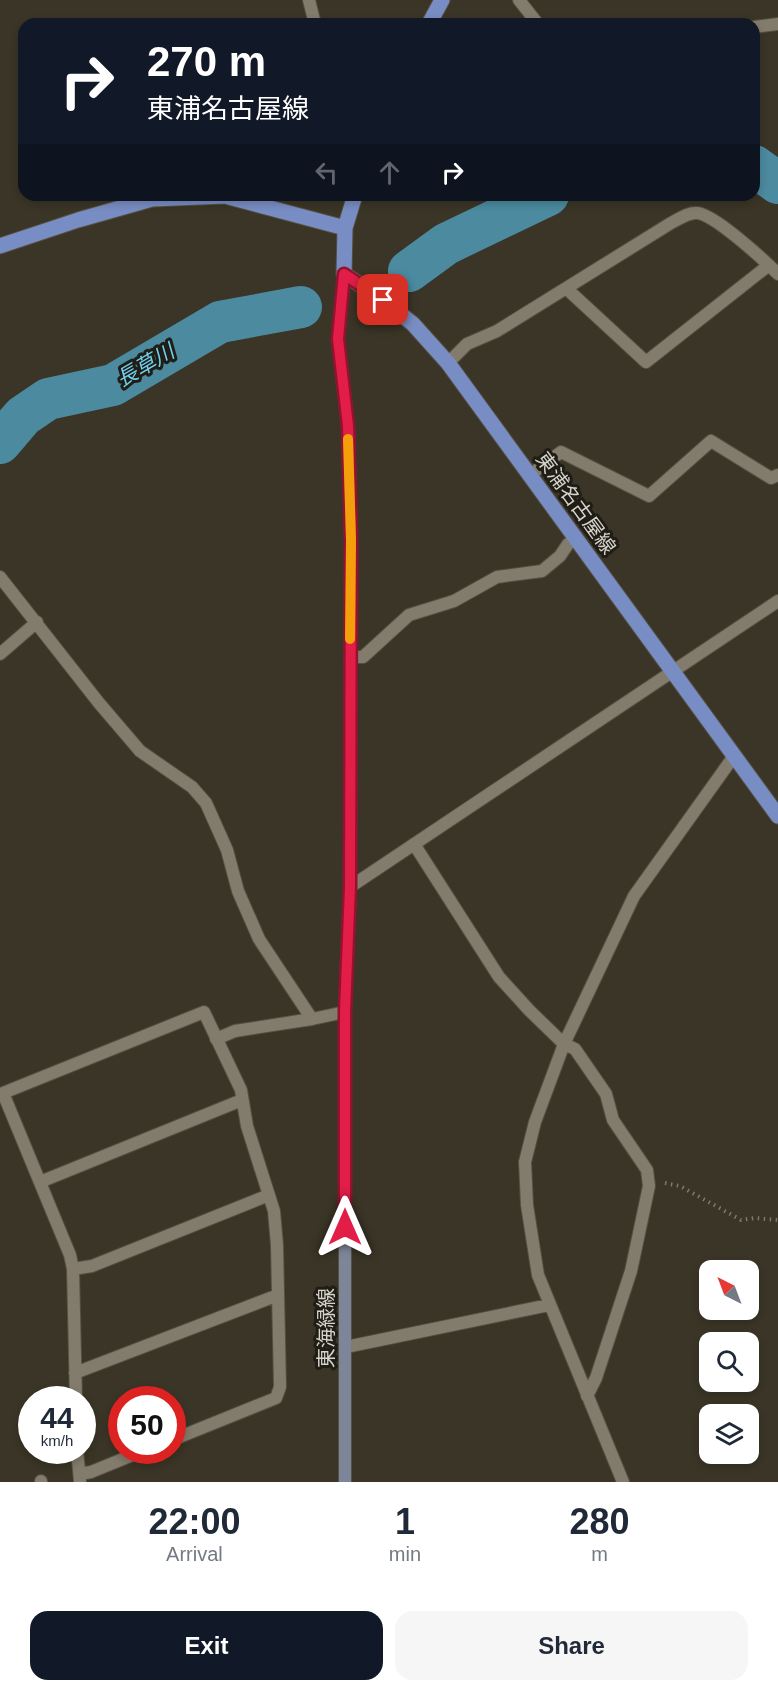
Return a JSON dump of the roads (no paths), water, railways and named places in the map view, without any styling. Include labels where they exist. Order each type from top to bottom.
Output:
[{"type":"main road","points":[[432,18],[442,0]]},
{"type":"main road","points":[[0,246],[145,201]]},
{"type":"main road","points":[[244,201],[345,228]]},
{"type":"main road","points":[[344,274],[345,228],[353,201]]},
{"type":"main road","name":"東浦名古屋線","points":[[344,274],[383,300],[413,324],[448,363],[778,816]]},
{"type":"main road","name":"東海緑線","points":[[344,274],[338,339],[348,426],[351,540],[350,887],[345,1011],[345,1482]]},
{"type":"street","points":[[309,0],[314,18]]},
{"type":"street","points":[[519,0],[533,18]]},
{"type":"street","points":[[760,26],[778,24]]},
{"type":"street","points":[[448,363],[467,344],[497,331],[671,223],[693,212],[704,214],[773,270],[646,362],[567,289]]},
{"type":"street","points":[[530,475],[561,452],[649,496],[711,441],[771,478],[778,475]]},
{"type":"street","points":[[350,657],[363,657],[409,615],[454,601],[497,577],[542,571],[576,538]]},
{"type":"street","points":[[0,577],[99,703],[140,751],[192,786],[206,804],[227,850],[238,891],[259,939],[312,1019]]},
{"type":"street","points":[[350,887],[778,601]]},
{"type":"street","points":[[0,654],[37,622]]},
{"type":"street","points":[[623,1482],[538,1275],[527,1205],[525,1162],[535,1122],[564,1044],[634,896],[734,756]]},
{"type":"street","points":[[414,844],[499,976],[529,1010],[564,1044],[575,1049],[606,1094],[613,1120],[647,1170],[642,1228],[632,1271],[596,1378],[586,1396]]},
{"type":"street","points":[[216,1039],[235,1031],[312,1019],[345,1011]]},
{"type":"street","points":[[75,1386],[73,1269],[70,1255],[3,1094],[204,1012],[241,1090],[247,1126],[274,1211],[280,1387],[276,1398],[186,1434]]},
{"type":"street","points":[[40,1182],[242,1100]]},
{"type":"street","points":[[73,1269],[92,1266],[269,1194]]},
{"type":"street","points":[[75,1373],[278,1294]]},
{"type":"street","points":[[346,1347],[549,1305]]},
{"type":"street","points":[[80,1478],[111,1464]]},
{"type":"waterway","name":"長草川","points":[[760,170],[778,183]]},
{"type":"waterway","name":"長草川","points":[[409,271],[446,244],[536,201]]},
{"type":"waterway","name":"長草川","points":[[0,443],[23,416],[48,399],[113,385],[220,322],[301,307]]}]
